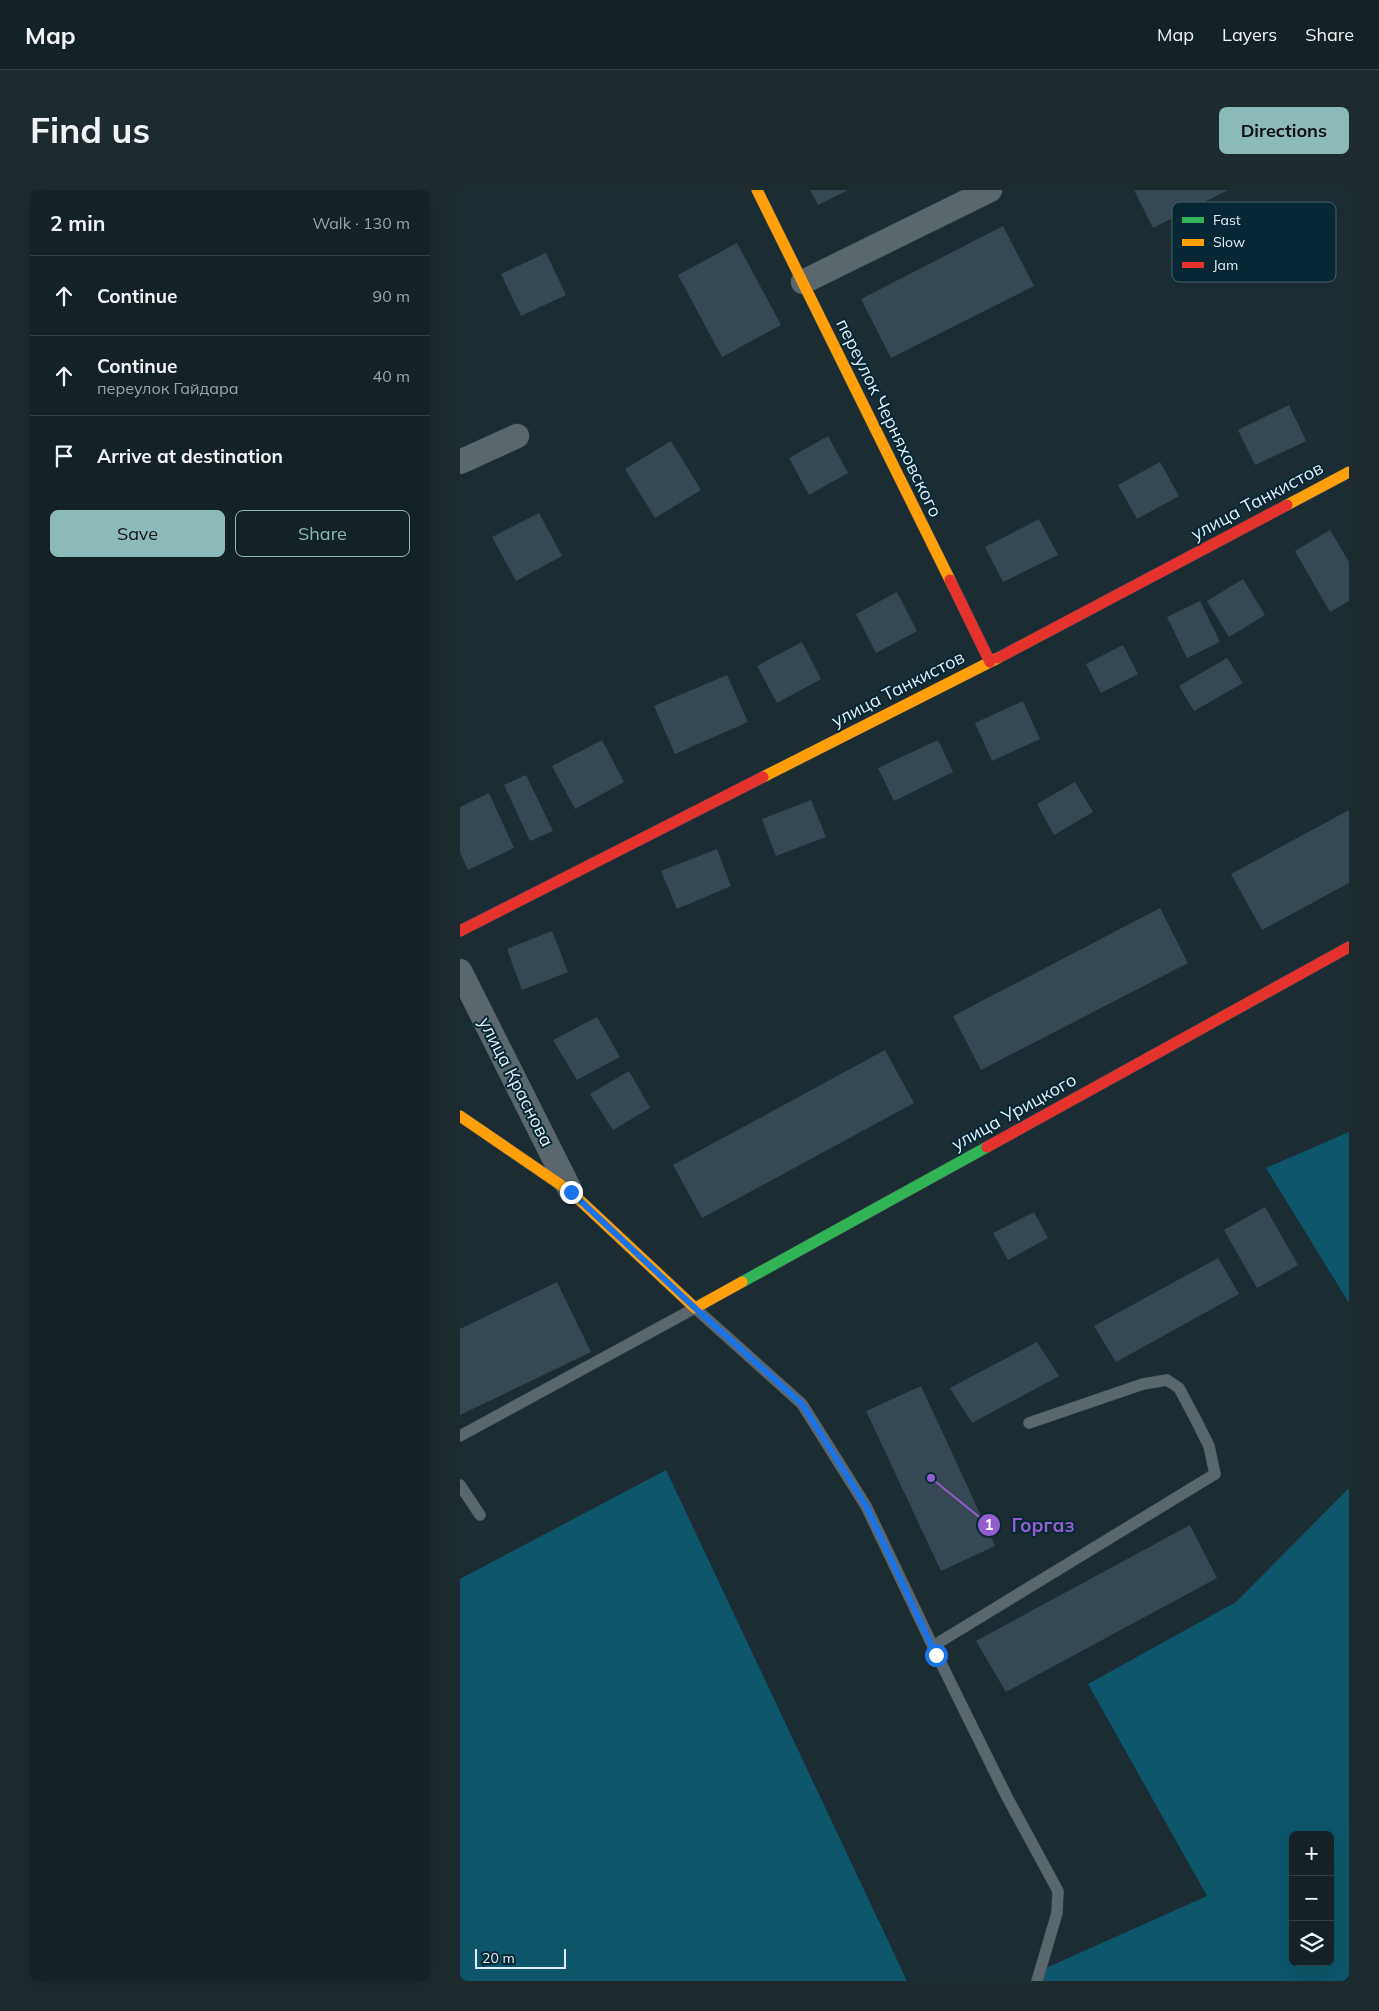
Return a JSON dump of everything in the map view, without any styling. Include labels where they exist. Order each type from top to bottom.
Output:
[{"type":"street","name":"переулок Черняховского","points":[[757,190],[990,662]]},
{"type":"street","points":[[803,282],[990,190]]},
{"type":"street","points":[[460,462],[517,436]]},
{"type":"street","name":"улица Танкистов","points":[[460,931],[990,662],[1349,472]]},
{"type":"street","name":"улица Урицкого","points":[[695,1308],[1349,947]]},
{"type":"street","name":"улица Краснова","points":[[460,971],[571,1192]]},
{"type":"street","points":[[460,1116],[571,1192],[695,1308]]},
{"type":"lane","points":[[460,1436],[695,1308],[802,1404],[866,1506],[932,1646],[1007,1797],[1058,1891],[1057,1913],[1037,1981]]},
{"type":"lane","points":[[932,1646],[1215,1474],[1209,1446],[1192,1412],[1179,1388],[1167,1380],[1143,1384],[1029,1423]]},
{"type":"lane","points":[[460,1485],[480,1515]]},
{"type":"shaded area","points":[[1349,1132],[1349,1303],[1266,1168]]},
{"type":"shaded area","points":[[666,1470],[907,1981],[460,1981],[460,1579]]},
{"type":"shaded area","points":[[1349,1488],[1349,1981],[1041,1981],[1037,1972],[1207,1896],[1088,1684],[1236,1602]]},
{"type":"building","points":[[810,190],[848,190],[818,205]]},
{"type":"building","points":[[1134,190],[1228,190],[1204,202],[1172,202],[1172,218],[1153,228]]},
{"type":"building","points":[[1003,226],[1034,286],[891,358],[861,299]]},
{"type":"building","points":[[737,243],[781,325],[722,357],[678,275]]},
{"type":"building","points":[[546,253],[566,295],[521,316],[501,274]]},
{"type":"building","points":[[1289,405],[1306,441],[1255,465],[1238,430]]},
{"type":"building","points":[[828,436],[848,473],[809,495],[789,458]]},
{"type":"building","points":[[671,441],[701,490],[655,518],[625,469]]},
{"type":"building","points":[[1160,462],[1179,496],[1137,519],[1118,485]]},
{"type":"building","points":[[539,513],[562,556],[516,581],[492,537]]},
{"type":"building","points":[[1039,519],[1058,555],[1003,582],[985,547]]},
{"type":"building","points":[[1330,530],[1349,562],[1349,601],[1330,612],[1295,551]]},
{"type":"building","points":[[1243,579],[1265,615],[1229,637],[1207,601]]},
{"type":"building","points":[[897,592],[917,631],[876,653],[856,614]]},
{"type":"building","points":[[1200,601],[1220,642],[1187,658],[1167,617]]},
{"type":"building","points":[[802,642],[821,679],[777,703],[757,666]]},
{"type":"building","points":[[1123,645],[1138,674],[1101,693],[1086,664]]},
{"type":"building","points":[[1227,658],[1243,683],[1194,711],[1179,686]]},
{"type":"building","points":[[727,675],[748,722],[675,754],[654,706]]},
{"type":"building","points":[[1023,701],[1040,739],[992,761],[975,723]]},
{"type":"building","points":[[602,740],[624,782],[575,809],[552,766]]},
{"type":"building","points":[[938,740],[953,772],[894,801],[878,768]]},
{"type":"building","points":[[526,775],[553,831],[530,841],[504,785]]},
{"type":"building","points":[[1075,782],[1093,812],[1054,835],[1037,804]]},
{"type":"building","points":[[489,793],[514,848],[468,870],[460,852],[460,807]]},
{"type":"building","points":[[811,800],[826,837],[776,856],[762,819]]},
{"type":"building","points":[[1349,810],[1349,883],[1262,930],[1231,874]]},
{"type":"building","points":[[717,849],[731,886],[677,909],[661,871]]},
{"type":"building","points":[[1160,908],[1188,963],[981,1070],[953,1016]]},
{"type":"building","points":[[552,931],[568,972],[522,990],[507,949]]},
{"type":"building","points":[[597,1017],[620,1057],[577,1080],[553,1040]]},
{"type":"building","points":[[885,1050],[914,1103],[702,1218],[673,1165]]},
{"type":"building","points":[[629,1071],[650,1108],[613,1130],[590,1094]]},
{"type":"building","points":[[1265,1207],[1298,1265],[1257,1288],[1224,1230]]},
{"type":"building","points":[[1034,1212],[1048,1238],[1008,1260],[993,1233]]},
{"type":"building","points":[[1218,1258],[1239,1294],[1116,1362],[1094,1326]]},
{"type":"building","points":[[557,1282],[591,1352],[460,1415],[460,1329]]},
{"type":"building","points":[[1037,1342],[1059,1376],[972,1423],[950,1388]]},
{"type":"building","points":[[921,1386],[995,1546],[941,1571],[866,1411]]},
{"type":"building","points":[[1190,1525],[1217,1578],[1006,1692],[976,1641]]},
{"type":"traffic: fast","points":[[742,1282],[987,1147]]},
{"type":"traffic: slow","points":[[757,190],[950,580]]},
{"type":"traffic: slow","points":[[1287,505],[1349,472]]},
{"type":"traffic: slow","points":[[763,777],[998,658]]},
{"type":"traffic: slow","points":[[460,1116],[571,1192],[695,1308],[742,1282]]},
{"type":"traffic: jam","points":[[998,658],[1287,505]]},
{"type":"traffic: jam","points":[[950,580],[990,662]]},
{"type":"traffic: jam","points":[[460,931],[763,777]]},
{"type":"traffic: jam","points":[[987,1147],[1349,947]]},
{"type":"place","name":"Горгаз","points":[[931,1478]]},
{"type":"route","points":[[571,1192],[695,1308],[802,1404],[866,1506],[936,1655]]}]
